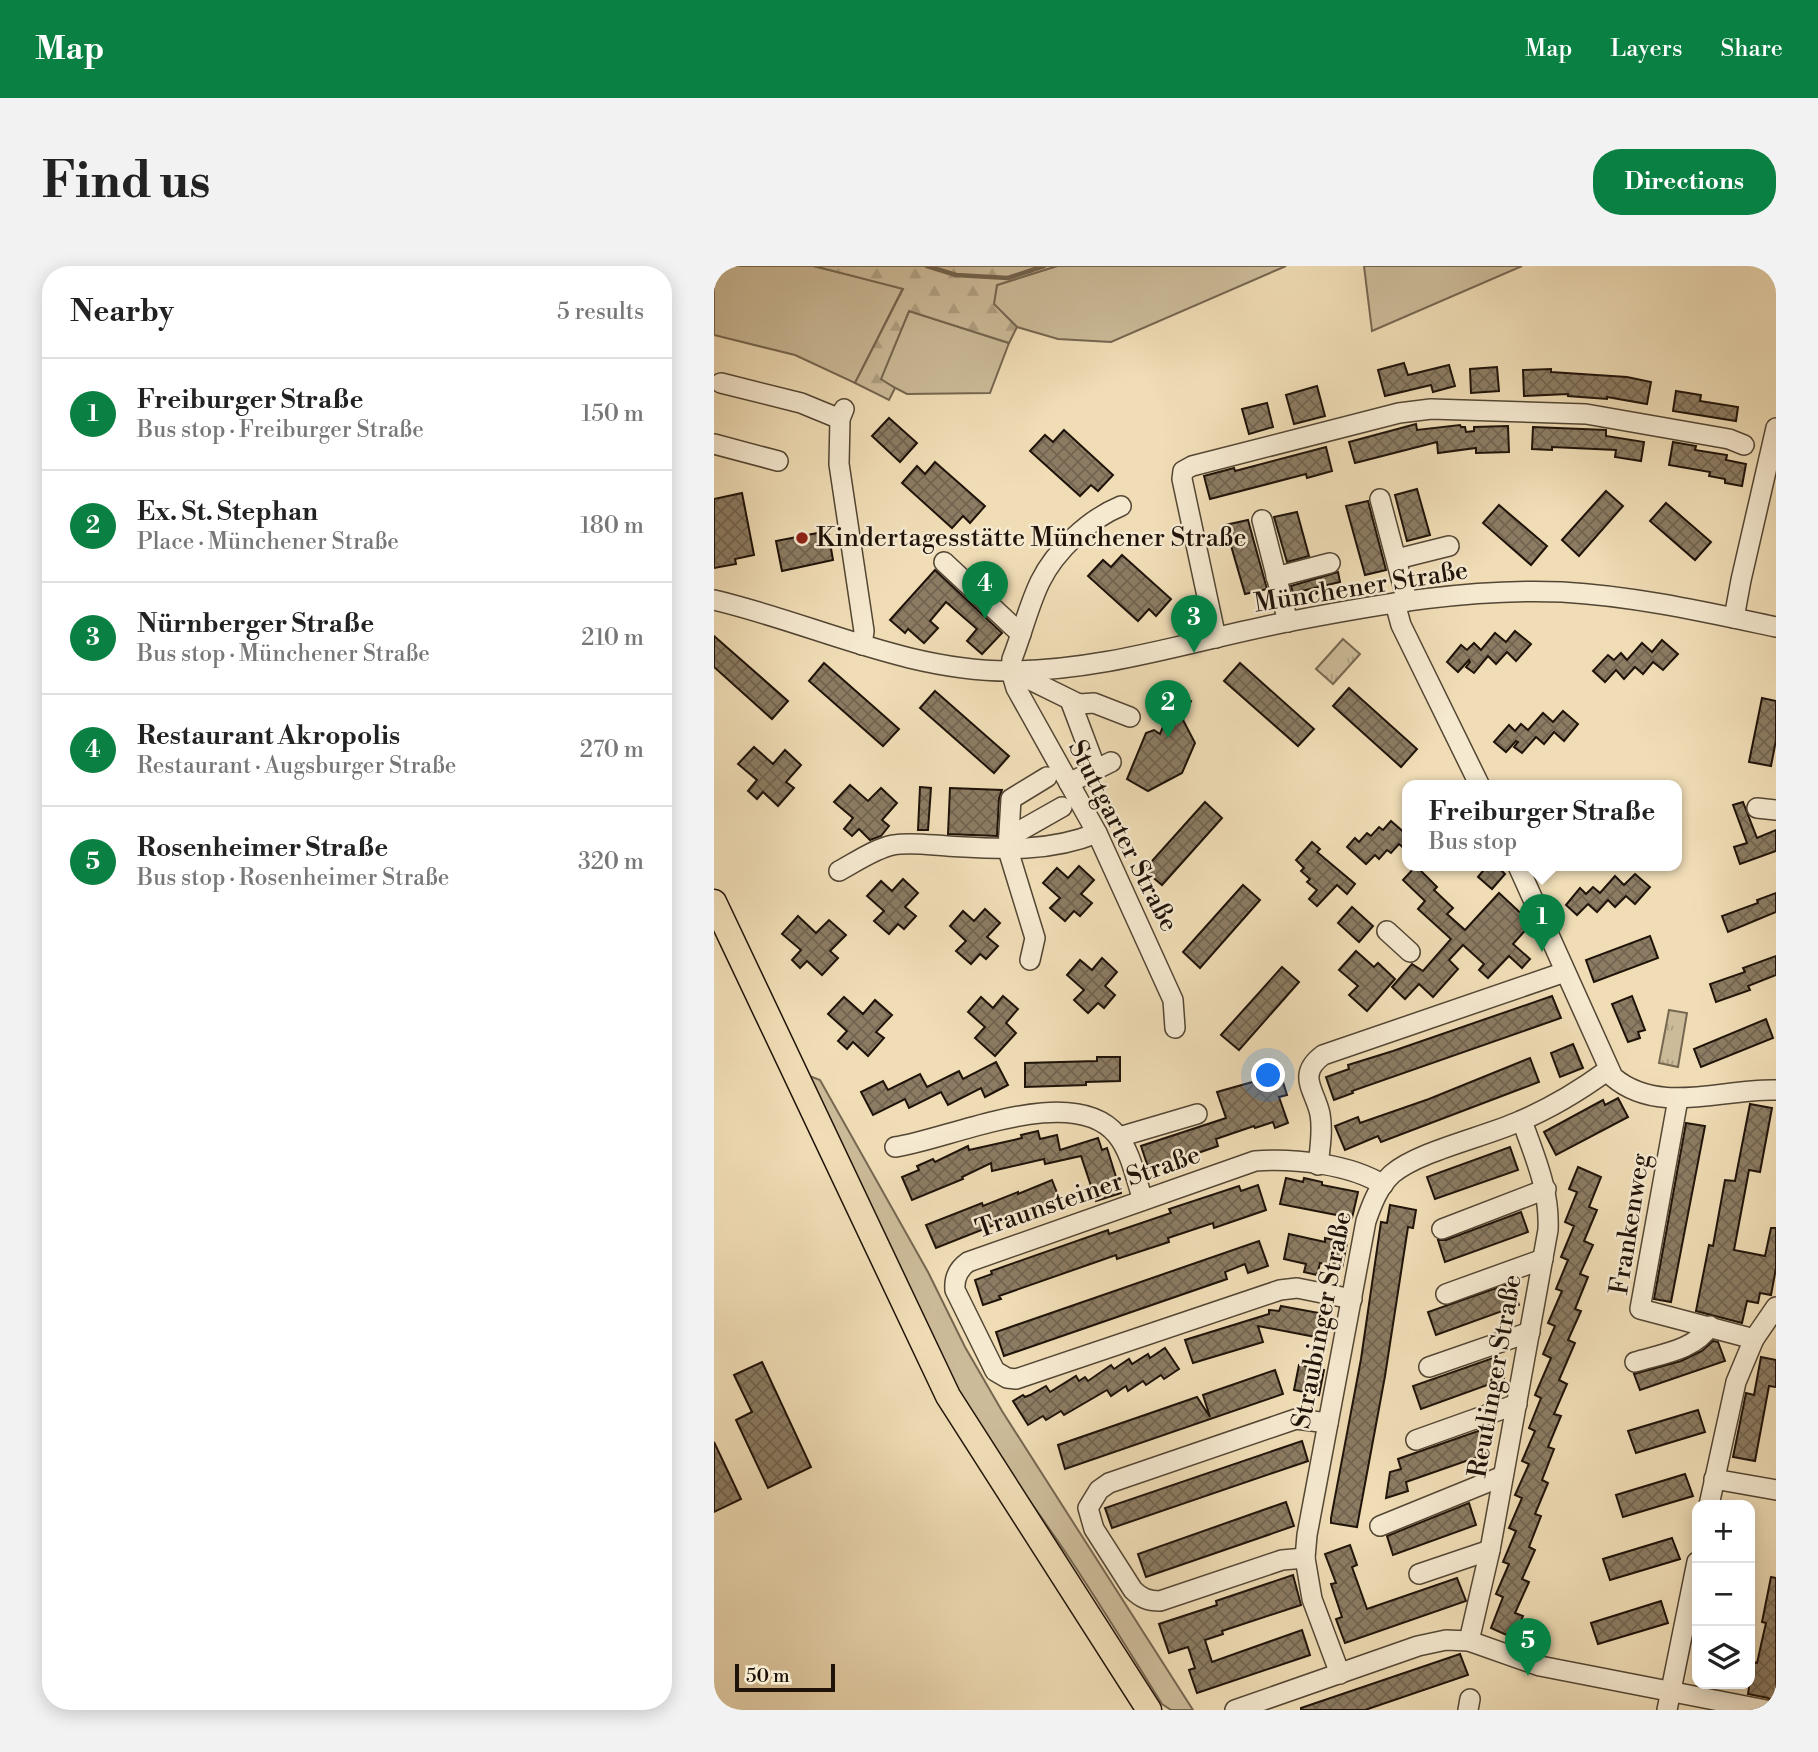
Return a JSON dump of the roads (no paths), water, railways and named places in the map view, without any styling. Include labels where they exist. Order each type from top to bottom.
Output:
[{"type":"main road","points":[[714,902],[948,1396],[1149,1710]]},
{"type":"street","points":[[721,383],[842,414],[839,464],[864,631],[862,645]]},
{"type":"street","points":[[1216,638],[1182,479],[1183,471],[1192,466],[1399,413],[1432,409],[1586,414],[1728,439],[1744,445]]},
{"type":"street","points":[[1734,618],[1776,428]]},
{"type":"street","points":[[714,444],[778,461]]},
{"type":"street","points":[[1380,499],[1397,559],[1401,625],[1477,780]]},
{"type":"street","points":[[1121,506],[1092,521],[1052,564],[1038,586],[1012,659],[1011,671],[1079,704],[1094,703],[1130,717]]},
{"type":"street","points":[[1262,520],[1288,622]]},
{"type":"street","points":[[1397,559],[1449,546]]},
{"type":"street","points":[[944,562],[1021,634]]},
{"type":"street","points":[[1276,578],[1331,563]]},
{"type":"street","name":"Münchener Straße","points":[[714,600],[862,645],[935,663],[1011,671],[1086,666],[1288,622],[1401,602],[1473,594],[1558,592],[1630,598],[1776,627]]},
{"type":"street","name":"Stuttgarter Straße","points":[[1011,671],[1016,688],[1097,833],[1173,1000],[1175,1028]]},
{"type":"street","points":[[1069,783],[1103,766],[1070,700]]},
{"type":"street","points":[[1030,960],[1035,938],[1009,843],[1011,799],[1047,777]]},
{"type":"street","points":[[1009,843],[1062,807]]},
{"type":"street","points":[[839,871],[879,850],[899,844],[1061,845],[1097,833]]},
{"type":"street","points":[[1520,871],[1608,1070],[1620,1083],[1633,1090],[1678,1099],[1776,1087]]},
{"type":"street","points":[[1387,932],[1410,952]]},
{"type":"street","points":[[1318,1165],[1320,1113],[1308,1079],[1314,1061],[1323,1055],[1566,972]]},
{"type":"street","name":"Straubinger Straße","points":[[1339,1674],[1312,1599],[1305,1558],[1328,1423],[1373,1201],[1392,1174],[1409,1163],[1522,1121],[1608,1070]]},
{"type":"street","name":"Frankenweg","points":[[1678,1099],[1640,1309],[1710,1326]]},
{"type":"street","points":[[895,1147],[932,1140],[973,1125],[1011,1117],[1079,1114],[1105,1124],[1119,1137],[1143,1200]]},
{"type":"street","points":[[1119,1137],[1197,1114]]},
{"type":"street","name":"Reutlinger Straße","points":[[1469,1642],[1475,1625],[1517,1404],[1543,1259],[1549,1208],[1546,1189],[1522,1121]]},
{"type":"street","name":"Traunsteiner Straße","points":[[1352,1299],[1297,1288],[1280,1290],[1016,1379],[1007,1378],[995,1371],[955,1290],[954,1282],[962,1266],[968,1262],[1255,1161],[1280,1159],[1366,1174],[1383,1185]]},
{"type":"street","points":[[1443,1229],[1546,1189]]},
{"type":"street","points":[[1446,1294],[1543,1259]]},
{"type":"street","points":[[1710,1500],[1736,1382],[1754,1339],[1776,1307]]},
{"type":"street","points":[[1635,1362],[1695,1343],[1704,1336],[1710,1326],[1754,1339]]},
{"type":"street","points":[[1429,1367],[1530,1332]]},
{"type":"street","points":[[1416,1440],[1517,1404]]},
{"type":"street","points":[[1305,1558],[1282,1560],[1160,1601],[1151,1601],[1140,1597],[1133,1590],[1094,1529],[1088,1508],[1099,1490],[1109,1483],[1296,1419],[1328,1423]]},
{"type":"street","points":[[1380,1526],[1503,1476]]},
{"type":"street","points":[[1714,1479],[1776,1490]]},
{"type":"street","points":[[1419,1574],[1490,1550]]},
{"type":"street","points":[[1667,1710],[1697,1563]]},
{"type":"street","points":[[1235,1710],[1432,1642],[1456,1639],[1541,1666],[1766,1710]]},
{"type":"waterway","points":[[927,266],[956,275],[1008,278],[1044,266]]},
{"type":"place","name":"Kindertagesstätte Münchener Straße","points":[[802,538]]},
{"type":"place","name":"Restaurant Akropolis","points":[[985,619]]},
{"type":"place","name":"Nürnberger Straße","points":[[1194,653]]},
{"type":"place","name":"Ex. St. Stephan","points":[[1168,738]]},
{"type":"place","name":"Freiburger Straße","points":[[1542,952]]},
{"type":"place","name":"Rosenheimer Straße","points":[[1528,1676]]}]
